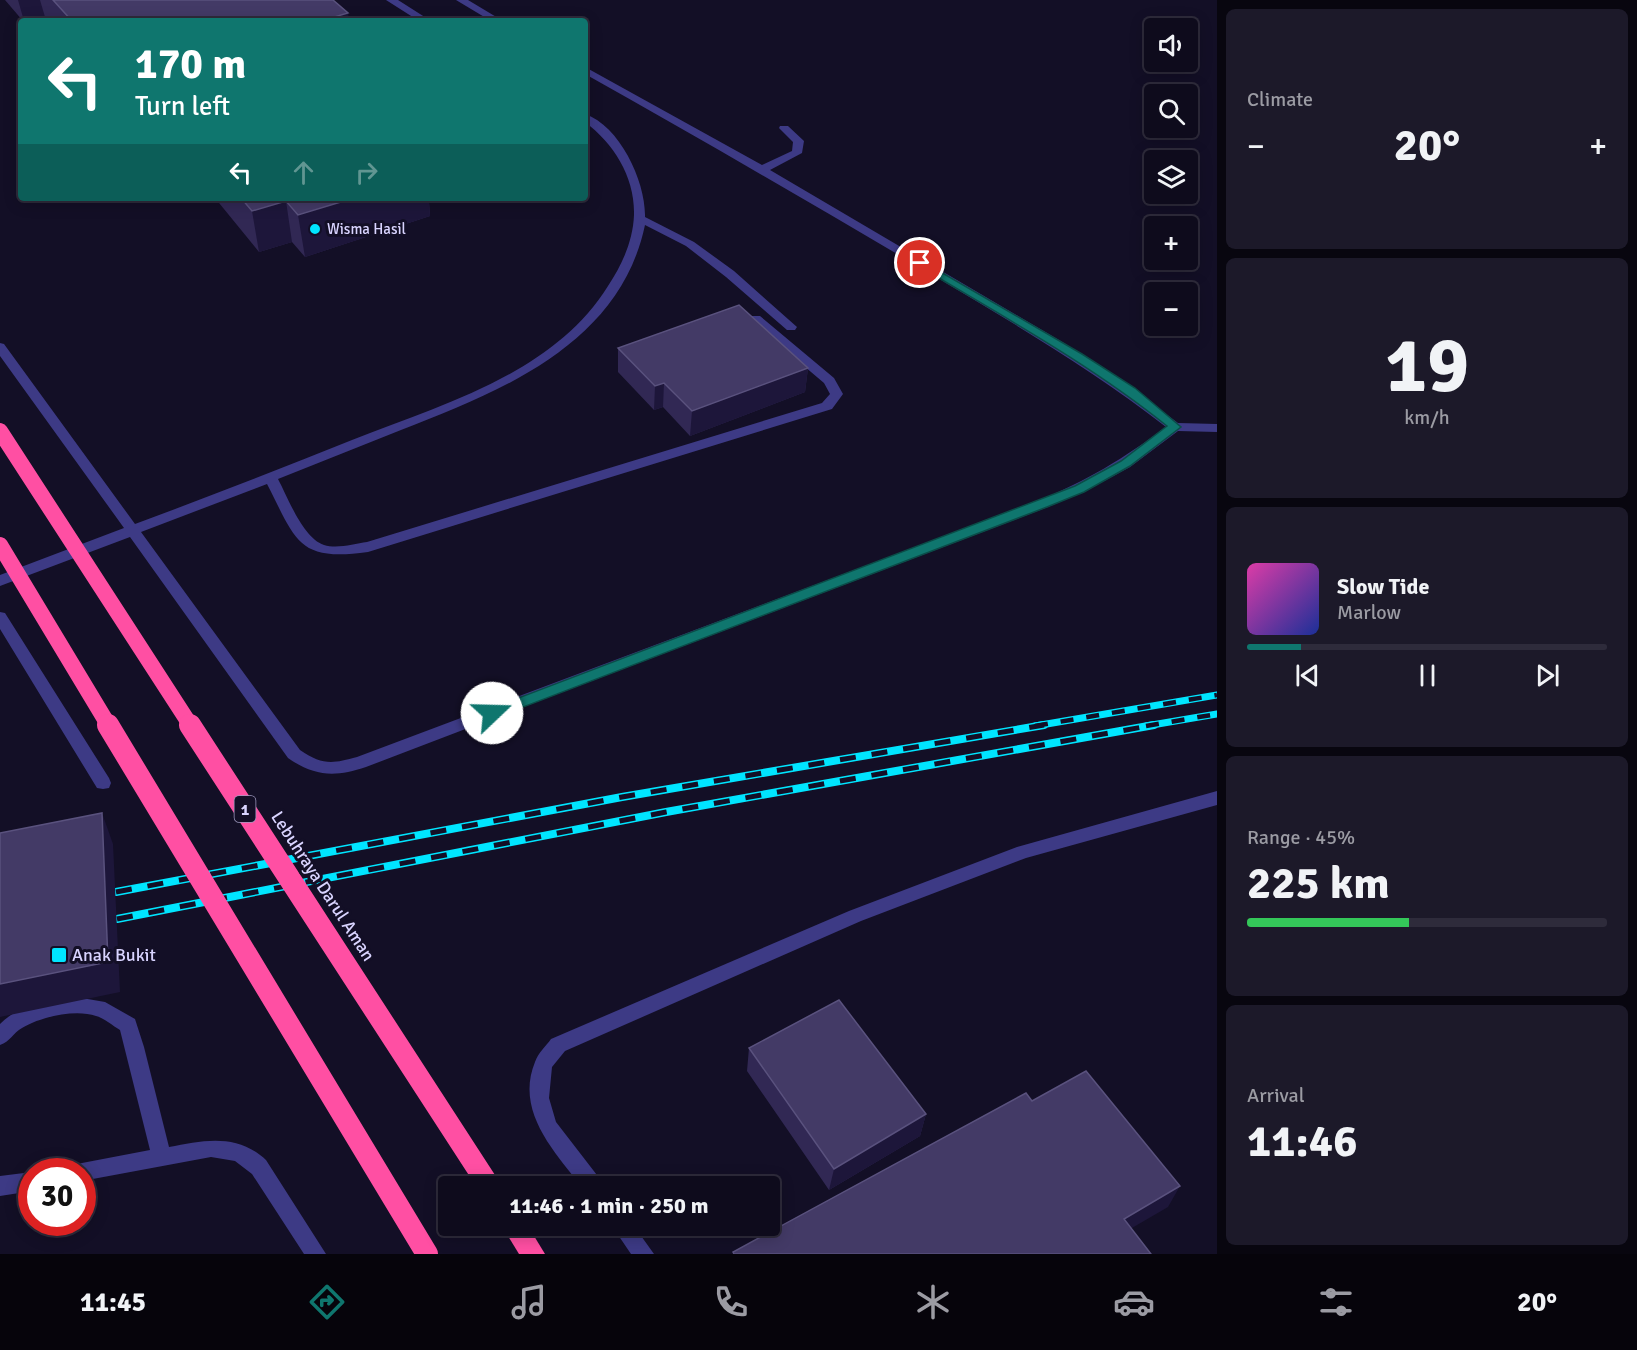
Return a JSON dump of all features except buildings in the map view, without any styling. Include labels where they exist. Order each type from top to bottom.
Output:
[{"type":"highway","name":"Lebuhraya Darul Aman","points":[[0,431],[483,1176]]},
{"type":"highway","points":[[0,545],[427,1254]]},
{"type":"highway","points":[[521,1236],[533,1254]]},
{"type":"street","points":[[391,0],[421,18]]},
{"type":"street","points":[[461,0],[493,18]]},
{"type":"street","points":[[588,72],[763,170],[1077,356],[1131,391],[1175,427]]},
{"type":"street","points":[[0,581],[271,478],[488,390],[538,361],[573,336],[595,312],[618,279],[635,247],[641,219],[640,190],[623,155],[596,124],[588,119]]},
{"type":"street","points":[[763,170],[797,153],[799,141],[784,128]]},
{"type":"street","points":[[641,219],[690,244],[730,274],[791,327]]},
{"type":"street","points":[[271,478],[293,519],[313,546],[323,550],[350,550],[368,547],[826,406],[837,394],[829,381],[756,319]]},
{"type":"street","points":[[0,347],[294,754],[312,767],[333,770],[371,759],[1079,489],[1125,464],[1175,427],[1217,428]]},
{"type":"street","points":[[0,617],[103,783]]},
{"type":"street","points":[[585,1176],[548,1127],[538,1098],[543,1064],[558,1045],[855,916],[1023,852],[1217,798]]},
{"type":"street","points":[[4,1028],[34,1014],[76,1005],[99,1008],[128,1025],[162,1158]]},
{"type":"street","points":[[96,1170],[212,1148],[231,1149],[248,1155],[259,1167],[316,1254]]},
{"type":"street","points":[[0,1186],[18,1183]]},
{"type":"street","points":[[630,1236],[644,1254]]},
{"type":"railway","points":[[1035,726],[1217,695]]},
{"type":"railway","points":[[1146,726],[1217,714]]},
{"type":"railway","points":[[116,892],[622,797],[1044,725]]},
{"type":"railway","points":[[117,919],[666,812],[1154,725]]},
{"type":"place","name":"Wisma Hasil","points":[[315,229]]},
{"type":"place","name":"Anak Bukit","points":[[59,955]]},
{"type":"route","points":[[492,713],[1079,489],[1125,464],[1175,427],[1131,391],[1077,356],[920,263]]}]
